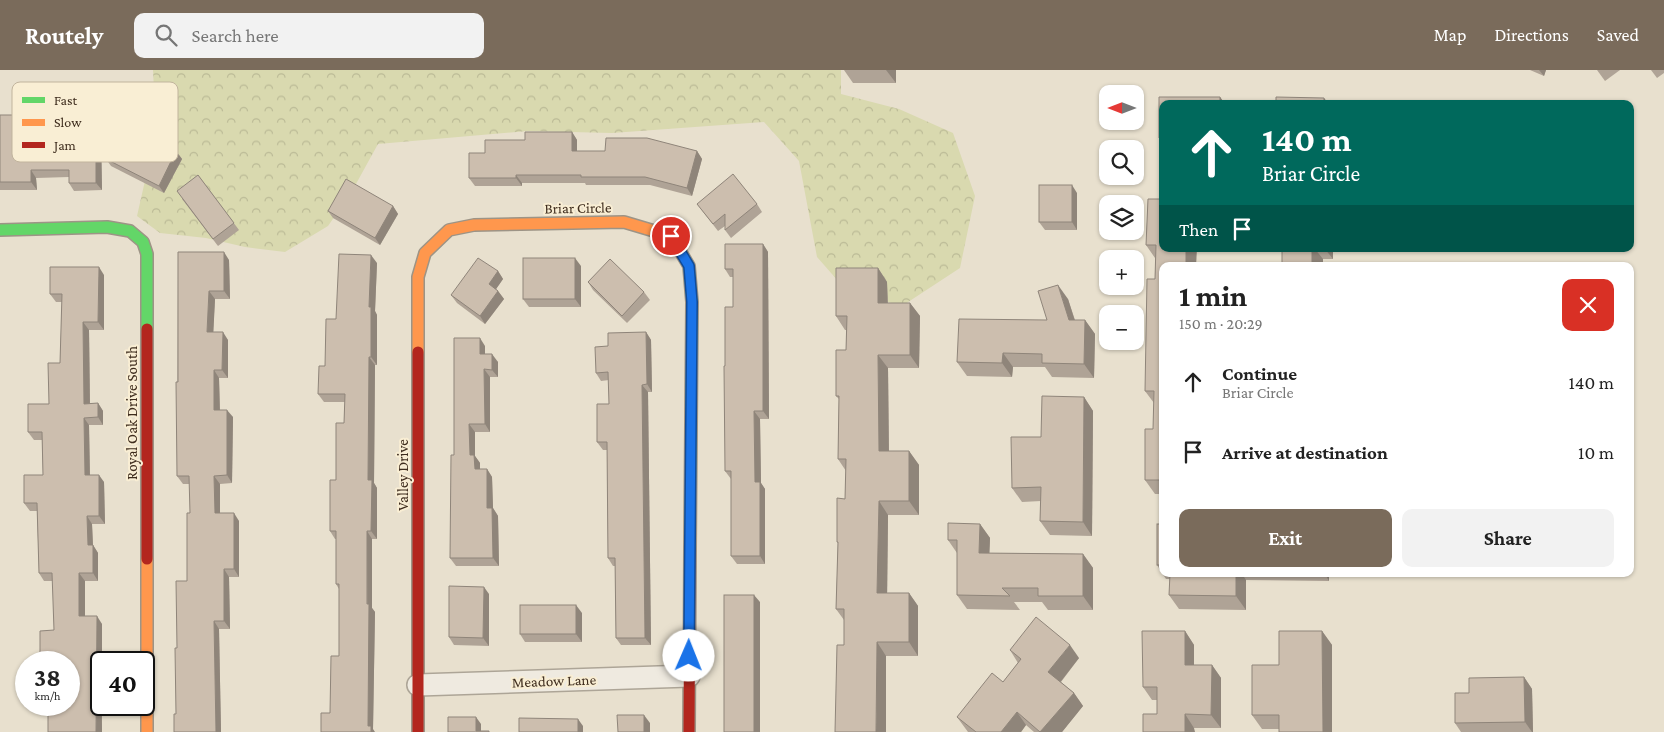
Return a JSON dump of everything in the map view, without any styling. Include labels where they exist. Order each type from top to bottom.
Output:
[{"type":"street","name":"Briar Circle","points":[[449,230],[474,225],[624,222],[671,236],[689,266],[692,312],[689,676]]},
{"type":"street","name":"Royal Oak Drive South","points":[[0,230],[107,227],[130,231],[143,242],[148,254],[147,732]]},
{"type":"street","name":"Valley Drive","points":[[418,732],[418,277],[425,253],[449,230]]},
{"type":"street","name":"Meadow Lane","points":[[418,685],[689,676]]},
{"type":"street","points":[[689,676],[689,732]]},
{"type":"green space","points":[[153,70],[841,70],[841,94],[899,109],[953,133],[975,196],[960,268],[902,306],[846,290],[817,257],[799,161],[764,122],[612,133],[528,131],[378,144],[351,193],[328,226],[285,252],[245,247],[206,238],[160,233],[137,216],[149,162],[178,162],[178,82],[154,82]]},
{"type":"building","points":[[1159,97],[1220,97],[1220,100],[1159,100]]},
{"type":"building","points":[[1276,97],[1324,98],[1324,100],[1276,100]]},
{"type":"building","points":[[0,115],[12,115],[12,162],[96,162],[96,183],[69,183],[69,170],[31,170],[31,182],[0,182]]},
{"type":"building","points":[[525,132],[572,132],[572,151],[605,151],[606,138],[647,138],[697,151],[687,188],[645,177],[516,175],[516,178],[469,178],[469,153],[485,153],[485,140],[525,140]]},
{"type":"building","points":[[112,162],[171,162],[159,186]]},
{"type":"building","points":[[733,174],[757,204],[725,230],[725,214],[713,224],[697,204]]},
{"type":"building","points":[[198,175],[234,223],[213,239],[177,191]]},
{"type":"building","points":[[346,179],[393,206],[375,238],[328,211]]},
{"type":"building","points":[[1039,185],[1072,185],[1072,222],[1039,222]]},
{"type":"building","points":[[1148,199],[1159,199],[1159,252],[1186,252],[1186,262],[1159,262],[1159,480],[1145,480],[1145,429],[1153,429],[1154,391],[1145,391],[1147,279],[1155,279],[1156,245],[1146,245]]},
{"type":"building","points":[[725,244],[763,244],[763,411],[754,411],[755,482],[760,482],[760,556],[731,556],[731,471],[725,471],[724,366],[725,307],[733,307],[733,269],[725,269]]},
{"type":"building","points":[[178,252],[224,252],[224,291],[209,291],[207,332],[223,332],[222,370],[214,370],[214,410],[227,410],[227,475],[214,476],[215,513],[234,513],[234,569],[224,569],[224,621],[214,621],[216,732],[174,732],[174,714],[176,714],[175,648],[177,648],[176,581],[187,581],[187,513],[190,513],[189,476],[177,476]]},
{"type":"building","points":[[1282,252],[1312,252],[1312,262],[1282,262]]},
{"type":"building","points":[[339,254],[371,255],[368,480],[372,480],[371,531],[367,531],[367,604],[369,604],[368,726],[371,726],[371,732],[321,732],[321,713],[330,713],[331,656],[339,656],[339,584],[336,584],[336,531],[330,531],[330,480],[336,480],[336,423],[344,423],[345,394],[318,394],[319,366],[325,366],[326,319],[336,319]]},
{"type":"building","points":[[478,258],[498,271],[489,284],[498,291],[480,316],[451,295]]},
{"type":"building","points":[[523,258],[575,258],[575,299],[523,299]]},
{"type":"building","points":[[610,259],[644,292],[622,316],[588,282]]},
{"type":"building","points":[[50,267],[99,267],[98,322],[83,322],[84,404],[98,403],[98,417],[84,418],[85,475],[99,475],[99,516],[87,516],[88,545],[93,545],[93,573],[79,573],[79,616],[97,616],[97,651],[90,651],[90,716],[96,716],[96,732],[48,732],[48,716],[80,716],[80,651],[40,651],[40,631],[54,630],[52,573],[39,573],[37,503],[24,503],[24,475],[43,475],[42,432],[28,432],[28,404],[49,404],[48,363],[60,363],[62,294],[50,294]]},
{"type":"building","points":[[836,268],[878,268],[878,303],[910,303],[910,355],[878,355],[879,451],[909,451],[909,501],[879,501],[877,593],[909,593],[909,642],[877,642],[876,732],[835,732],[837,645],[844,645],[844,609],[836,609],[837,498],[845,499],[846,459],[838,459],[839,396],[836,396],[836,350],[846,350],[847,316],[836,316]]},
{"type":"building","points":[[1058,285],[1069,320],[1085,320],[1084,364],[1042,363],[1042,354],[1003,353],[1002,363],[957,362],[959,319],[1047,320],[1038,291]]},
{"type":"building","points":[[646,332],[647,384],[642,385],[645,638],[616,638],[615,558],[608,558],[607,442],[597,442],[597,404],[609,404],[608,372],[596,373],[595,347],[608,346],[608,333]]},
{"type":"building","points":[[454,338],[480,338],[480,354],[492,354],[492,370],[484,369],[485,424],[469,424],[470,455],[474,455],[475,469],[487,469],[487,508],[492,508],[493,558],[450,558],[451,455],[454,455]]},
{"type":"building","points":[[1042,396],[1084,397],[1083,522],[1040,521],[1041,487],[1012,488],[1011,437],[1041,437]]},
{"type":"building","points":[[948,523],[980,524],[979,553],[1083,554],[1083,596],[1038,596],[1038,588],[1002,588],[1010,596],[957,595],[957,540],[948,540]]},
{"type":"building","points":[[1157,524],[1159,524],[1159,565],[1157,565]]},
{"type":"building","points":[[1170,577],[1236,577],[1236,596],[1169,595]]},
{"type":"building","points":[[449,586],[484,587],[483,638],[449,637]]},
{"type":"building","points":[[724,595],[754,595],[754,732],[724,732]]},
{"type":"building","points":[[520,605],[576,605],[576,634],[520,634]]},
{"type":"building","points":[[1036,617],[1070,645],[1048,672],[1074,693],[1040,732],[1017,712],[1001,732],[976,732],[957,717],[992,673],[1003,682],[1021,659],[1010,650]]},
{"type":"building","points":[[1142,631],[1185,631],[1185,665],[1212,665],[1211,715],[1185,714],[1185,732],[1143,732],[1143,714],[1157,714],[1157,687],[1143,687]]},
{"type":"building","points":[[1279,631],[1322,631],[1323,732],[1279,732],[1279,715],[1252,715],[1252,665],[1279,665]]},
{"type":"building","points":[[1524,677],[1525,722],[1455,723],[1455,693],[1469,693],[1469,678]]},
{"type":"building","points":[[617,715],[644,715],[644,732],[618,732]]},
{"type":"building","points":[[448,717],[476,717],[476,731],[489,732],[448,732]]},
{"type":"building","points":[[519,718],[578,719],[578,732],[519,732]]},
{"type":"traffic: fast","points":[[0,230],[107,227],[130,231],[143,242],[147,254],[147,329]]},
{"type":"traffic: fast","points":[[673,239],[689,266],[692,302],[690,549]]},
{"type":"traffic: slow","points":[[418,352],[418,277],[425,253],[449,230],[474,225],[624,222],[671,236],[673,239]]},
{"type":"traffic: slow","points":[[147,559],[147,732]]},
{"type":"traffic: jam","points":[[147,329],[147,559]]},
{"type":"traffic: jam","points":[[418,352],[418,732]]},
{"type":"traffic: jam","points":[[689,732],[690,549]]},
{"type":"route","points":[[671,236],[689,266],[691,278],[689,656]]}]
